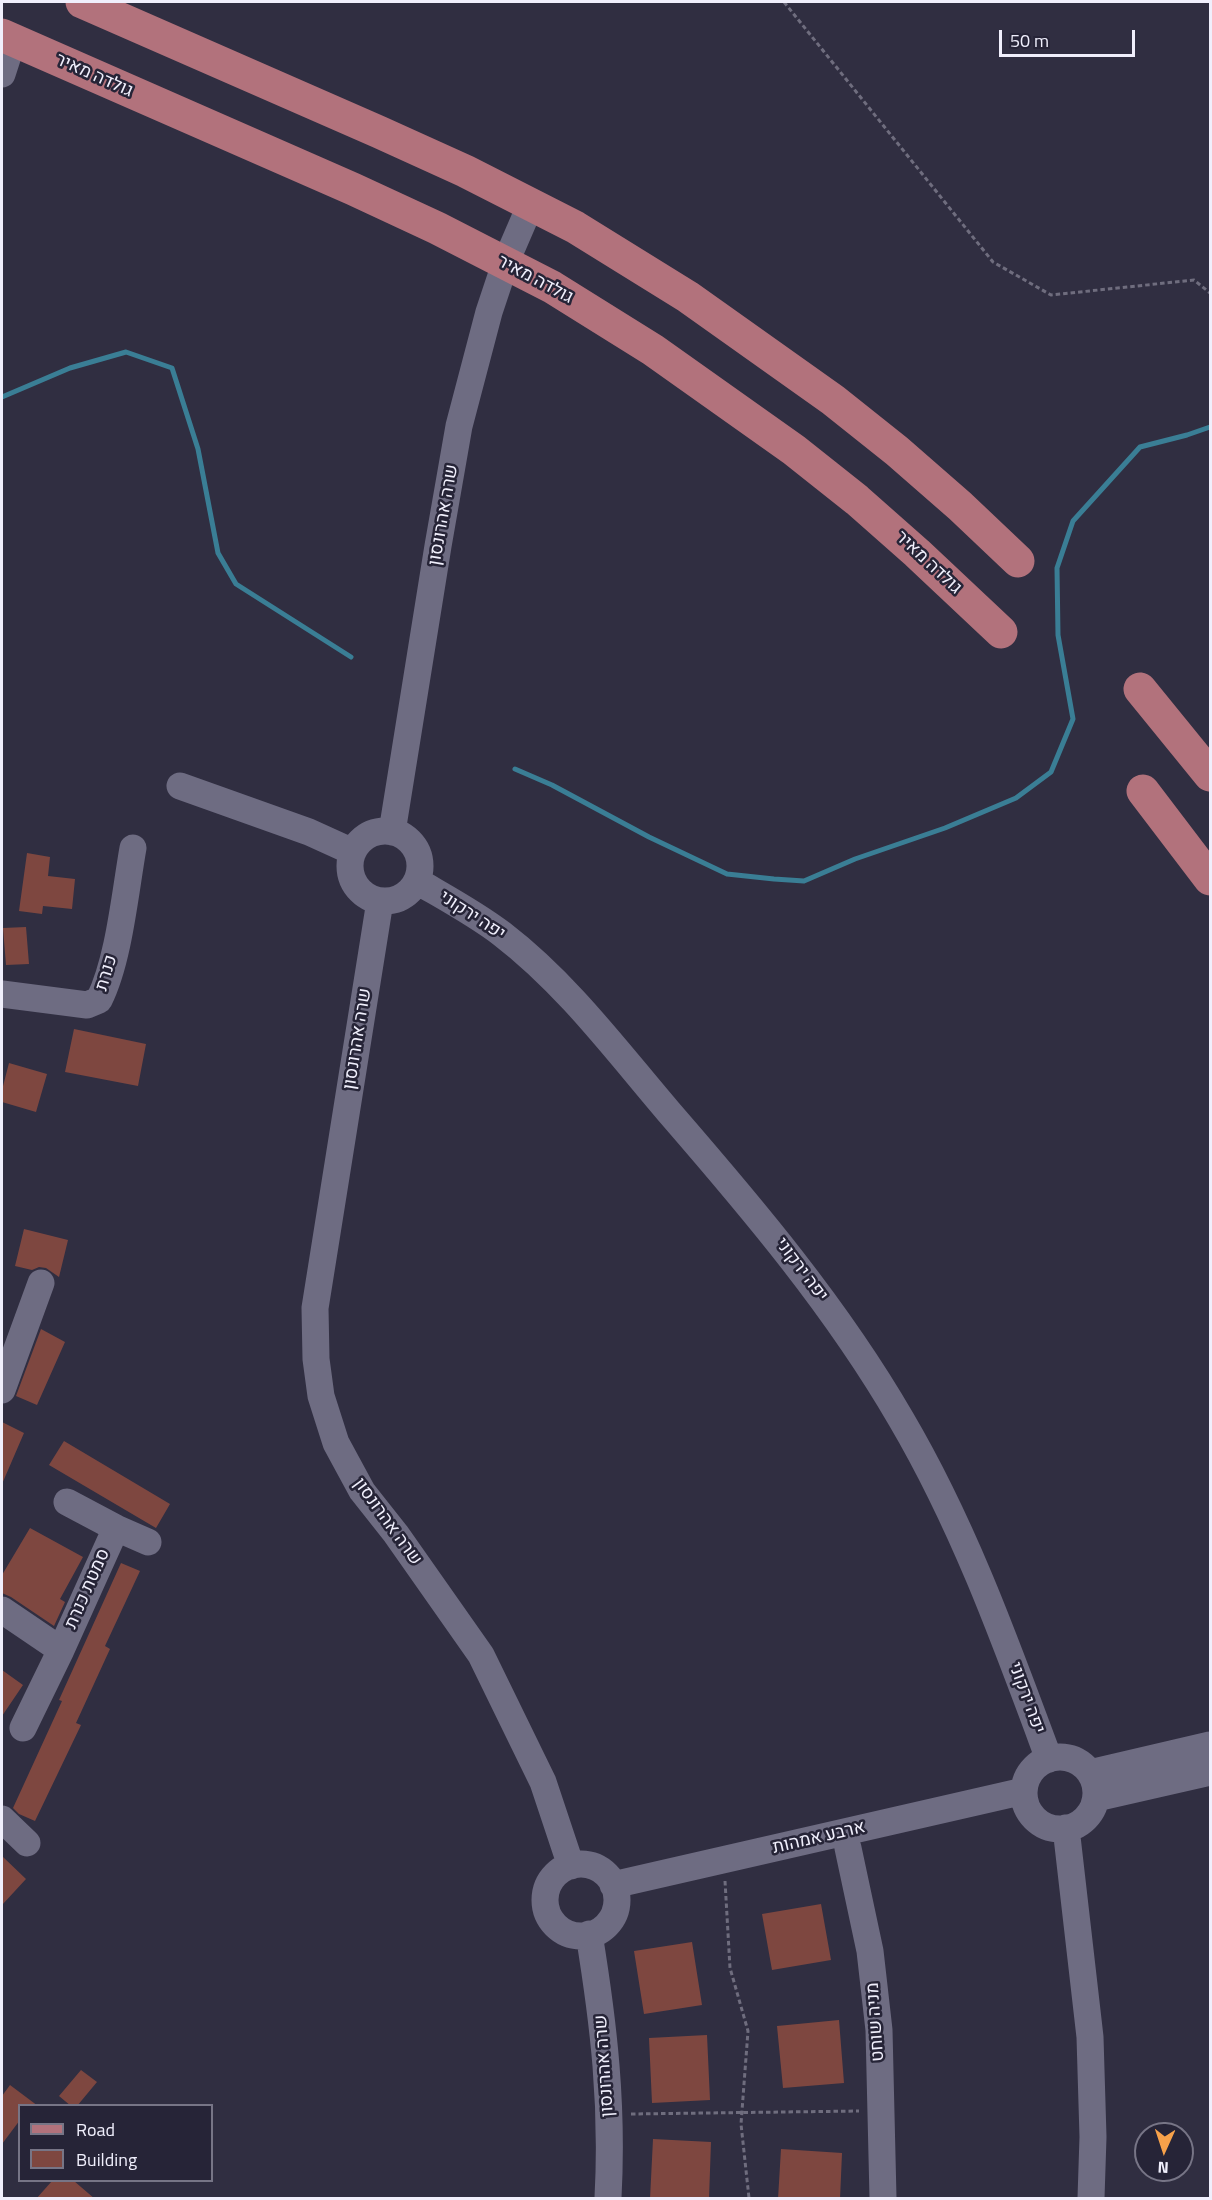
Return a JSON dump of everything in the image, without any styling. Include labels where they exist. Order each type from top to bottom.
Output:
[{"type":"main road","points":[[82,2],[465,171],[530,206],[575,226],[688,297],[833,400],[897,451],[1018,561]]},
{"type":"main road","name":"גולדה מאיר","points":[[7,38],[353,189],[437,228],[552,287],[653,350],[794,450],[918,553],[1001,632]]},
{"type":"main road","points":[[1140,689],[1210,775]]},
{"type":"main road","points":[[1143,791],[1210,879]]},
{"type":"street","points":[[2,74],[7,38]]},
{"type":"street","name":"שרה אהרונסון","points":[[392,832],[459,426],[489,312],[505,264],[530,206]]},
{"type":"street","points":[[180,786],[309,832],[353,852]]},
{"type":"street","points":[[392,832],[400,834],[412,843],[419,855],[421,868],[417,881],[409,893],[397,900],[380,901],[370,898],[359,890],[352,878],[350,864],[353,852],[361,840],[374,833],[392,832]]},
{"type":"street","name":"כנרת","points":[[2,994],[87,1005],[99,1000],[104,990],[119,931],[133,848]]},
{"type":"street","name":"יפה ירקוני","points":[[417,881],[502,934],[539,966],[579,1007],[775,1235],[828,1306],[902,1420],[955,1522],[1006,1645],[1049,1759]]},
{"type":"street","name":"שרה אהרונסון","points":[[380,901],[315,1308],[316,1359],[321,1396],[336,1443],[362,1491],[396,1534],[481,1656],[543,1782],[571,1866]]},
{"type":"street","points":[[2,1390],[41,1283]]},
{"type":"street","name":"סמטת כנרת","points":[[67,1502],[148,1542]]},
{"type":"street","name":"סמטת כנרת","points":[[23,1728],[116,1528]]},
{"type":"street","name":"סמטת כנרת","points":[[2,1610],[61,1650]]},
{"type":"street","points":[[1093,1785],[1210,1745]]},
{"type":"street","points":[[1062,1757],[1076,1760],[1093,1785],[1093,1808],[1085,1820],[1072,1827],[1059,1829],[1045,1825],[1033,1817],[1026,1799],[1028,1778],[1036,1766],[1049,1759],[1062,1757]]},
{"type":"street","points":[[1093,1785],[1210,1772]]},
{"type":"street","name":"ארבע אמהות","points":[[615,1893],[725,1876],[848,1848],[1026,1799]]},
{"type":"street","name":"ארבע אמהות","points":[[615,1893],[1026,1799]]},
{"type":"street","points":[[2,1819],[27,1843]]},
{"type":"street","points":[[1066,1828],[1090,2037],[1093,2137],[1091,2199]]},
{"type":"street","name":"מניה שוחט","points":[[848,1848],[870,1951],[879,2030],[882,2199]]},
{"type":"street","points":[[582,1864],[596,1867],[607,1876],[615,1893],[613,1915],[605,1927],[589,1934],[579,1936],[565,1933],[554,1924],[546,1912],[544,1898],[548,1885],[556,1873],[571,1866],[582,1864]]},
{"type":"street","name":"שרה אהרונסון","points":[[589,1934],[602,2009],[607,2057],[610,2114],[608,2199]]},
{"type":"path","points":[[784,2],[993,262],[1051,295],[1194,280],[1210,293]]},
{"type":"path","points":[[725,1876],[730,1968],[748,2031],[741,2124],[749,2199]]},
{"type":"path","points":[[610,2114],[882,2111]]},
{"type":"building","points":[[27,853],[50,857],[48,876],[75,879],[72,909],[43,906],[42,914],[19,911]]},
{"type":"building","points":[[26,927],[29,964],[6,965],[3,928]]},
{"type":"building","points":[[74,1029],[146,1044],[138,1086],[65,1072]]},
{"type":"building","points":[[9,1063],[47,1074],[36,1112],[2,1102],[2,1090]]},
{"type":"building","points":[[24,1229],[68,1240],[59,1277],[46,1268],[39,1267],[32,1270],[15,1266]]},
{"type":"building","points":[[41,1329],[65,1342],[37,1405],[16,1396]]},
{"type":"building","points":[[2,1422],[24,1433],[2,1484]]},
{"type":"building","points":[[64,1441],[170,1504],[156,1528],[49,1465]]},
{"type":"building","points":[[30,1528],[83,1557],[60,1599],[65,1602],[54,1626],[2,1593],[2,1575]]},
{"type":"building","points":[[121,1563],[140,1571],[105,1646],[110,1649],[76,1723],[81,1725],[35,1821],[19,1814],[13,1808]]},
{"type":"building","points":[[2,1670],[23,1685],[2,1716]]},
{"type":"building","points":[[2,1856],[26,1879],[2,1905]]},
{"type":"building","points":[[821,1904],[831,1960],[772,1970],[762,1914]]},
{"type":"building","points":[[692,1942],[702,2005],[644,2014],[634,1951]]},
{"type":"building","points":[[839,2020],[844,2083],[783,2088],[777,2026]]},
{"type":"building","points":[[707,2035],[710,2100],[652,2103],[649,2038]]},
{"type":"building","points":[[81,2070],[97,2082],[79,2104],[69,2104],[59,2096]]},
{"type":"building","points":[[10,2085],[35,2104],[18,2104],[18,2123],[2,2144],[2,2096]]},
{"type":"building","points":[[653,2139],[711,2142],[709,2199],[650,2199]]},
{"type":"building","points":[[781,2149],[842,2153],[840,2199],[778,2199]]},
{"type":"building","points":[[51,2182],[75,2182],[95,2199],[36,2199]]},
{"type":"waterway","points":[[2,397],[70,368],[126,352],[172,368],[198,449],[218,553],[236,584],[351,657]]},
{"type":"waterway","points":[[515,769],[552,785],[649,837],[727,874],[804,881],[855,859],[945,828],[1016,798],[1051,772],[1073,719],[1058,635],[1057,568],[1073,521],[1140,447],[1210,427]]}]
